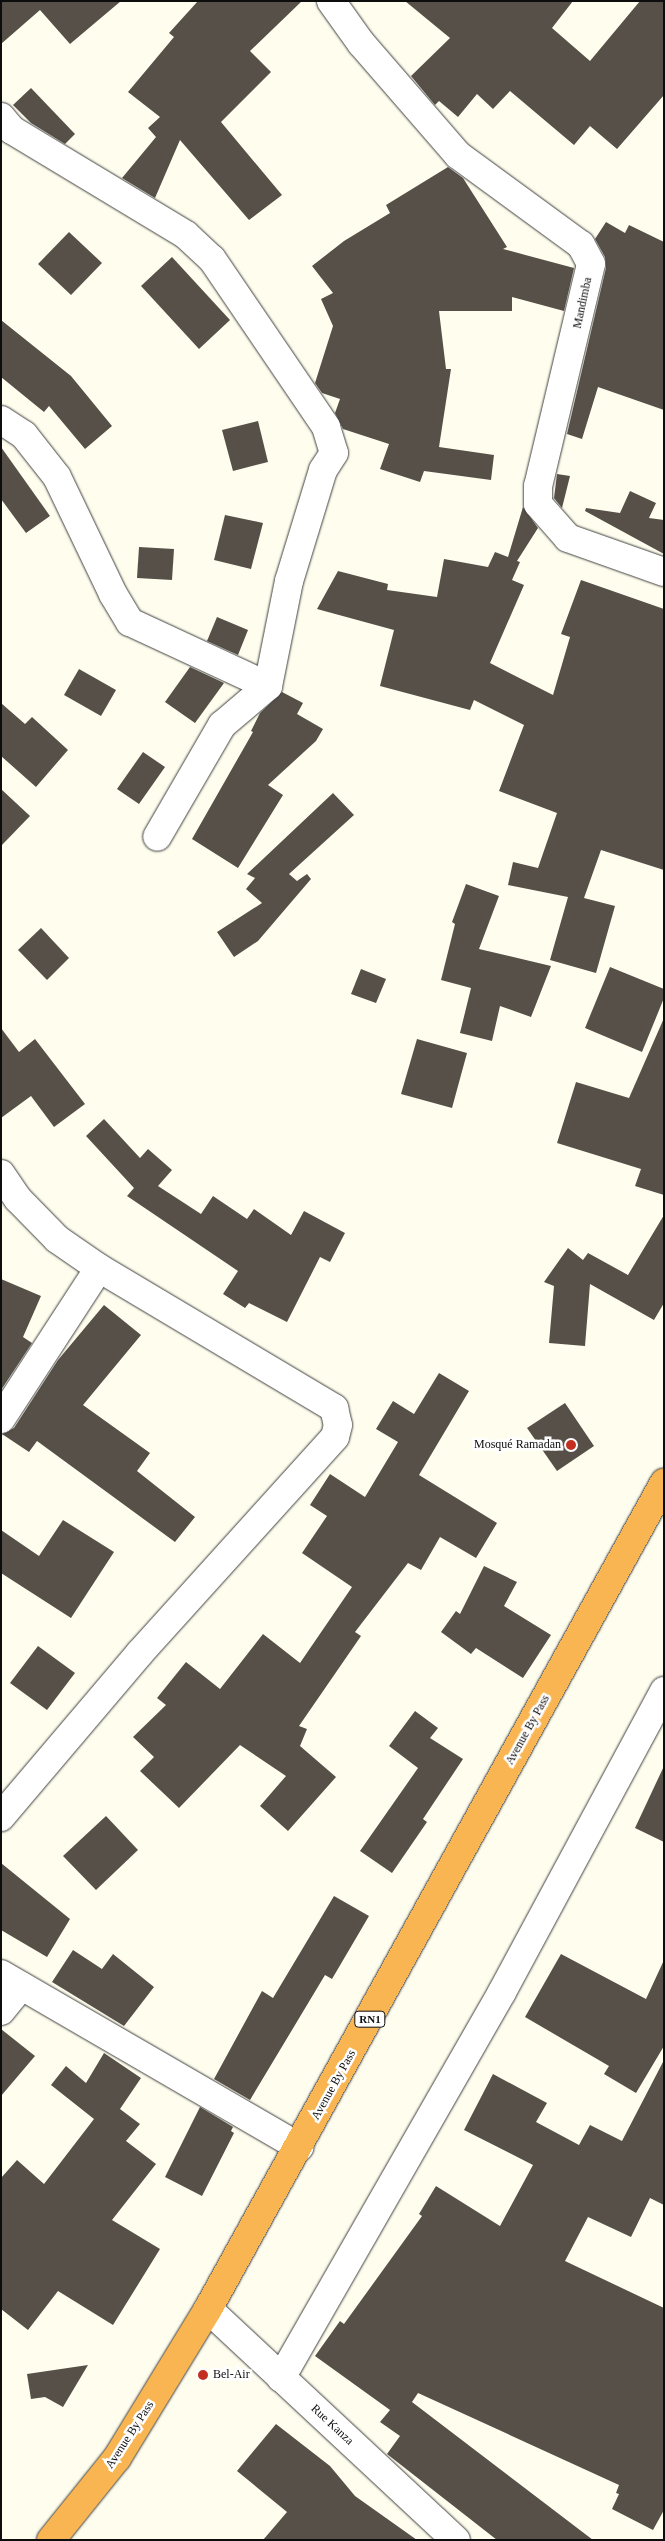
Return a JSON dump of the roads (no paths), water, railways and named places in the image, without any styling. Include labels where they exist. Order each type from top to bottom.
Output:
[{"type":"highway","name":"Avenue By Pass","points":[[51,2540],[117,2458],[208,2309],[300,2147],[664,1483]]},
{"type":"street","name":"Mandimba","points":[[331,1],[361,43],[458,155],[581,245],[591,264],[538,486],[538,504],[568,538],[664,572]]},
{"type":"street","points":[[1,117],[12,130],[186,235],[212,259],[326,427],[334,453],[323,470],[286,590],[268,686],[222,725],[157,837]]},
{"type":"street","points":[[1,420],[24,436],[57,477],[113,594],[130,622],[268,686]]},
{"type":"street","points":[[1,1174],[18,1199],[57,1239],[99,1268],[334,1408],[338,1426],[335,1437],[139,1654],[1,1817]]},
{"type":"street","points":[[1,1419],[99,1268]]},
{"type":"street","points":[[281,2378],[502,1992],[664,1691]]},
{"type":"street","points":[[1,2011],[11,1980],[300,2147]]},
{"type":"street","name":"Rue Kanza","points":[[208,2309],[456,2540]]},
{"type":"place","name":"Mosqué Ramadan","points":[[571,1445]]},
{"type":"place","name":"Bel-Air","points":[[203,2375]]}]
